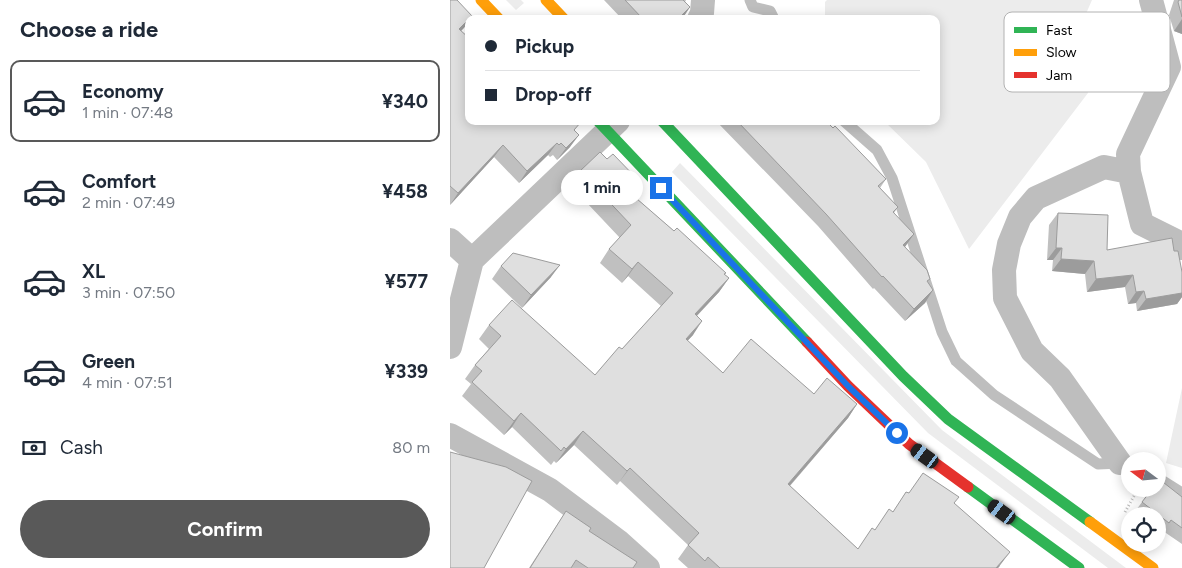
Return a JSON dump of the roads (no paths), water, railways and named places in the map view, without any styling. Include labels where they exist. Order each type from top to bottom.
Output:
[{"type":"street","points":[[481,0],[495,15]]},
{"type":"street","points":[[546,0],[560,15]]},
{"type":"street","points":[[701,15],[703,0]]},
{"type":"street","points":[[1157,92],[1128,154],[1129,172],[1142,224],[1178,242],[1182,248]]},
{"type":"street","points":[[450,347],[472,260],[608,125],[848,386],[909,444],[1079,568]]},
{"type":"street","points":[[666,125],[903,376],[948,419],[1153,568]]},
{"type":"street","points":[[1121,460],[1060,378],[1032,351],[1005,298],[1004,270],[1010,244],[1020,217],[1036,198],[1104,167],[1129,172]]},
{"type":"street","points":[[450,240],[472,260]]},
{"type":"street","points":[[450,434],[550,490],[618,541],[648,568]]},
{"type":"lane","points":[[750,0],[753,7],[770,11],[772,15]]},
{"type":"lane","points":[[849,125],[877,150],[892,178],[942,332],[956,361],[994,395],[1098,464],[1121,465]]},
{"type":"lane","points":[[1166,483],[1182,493]]}]
